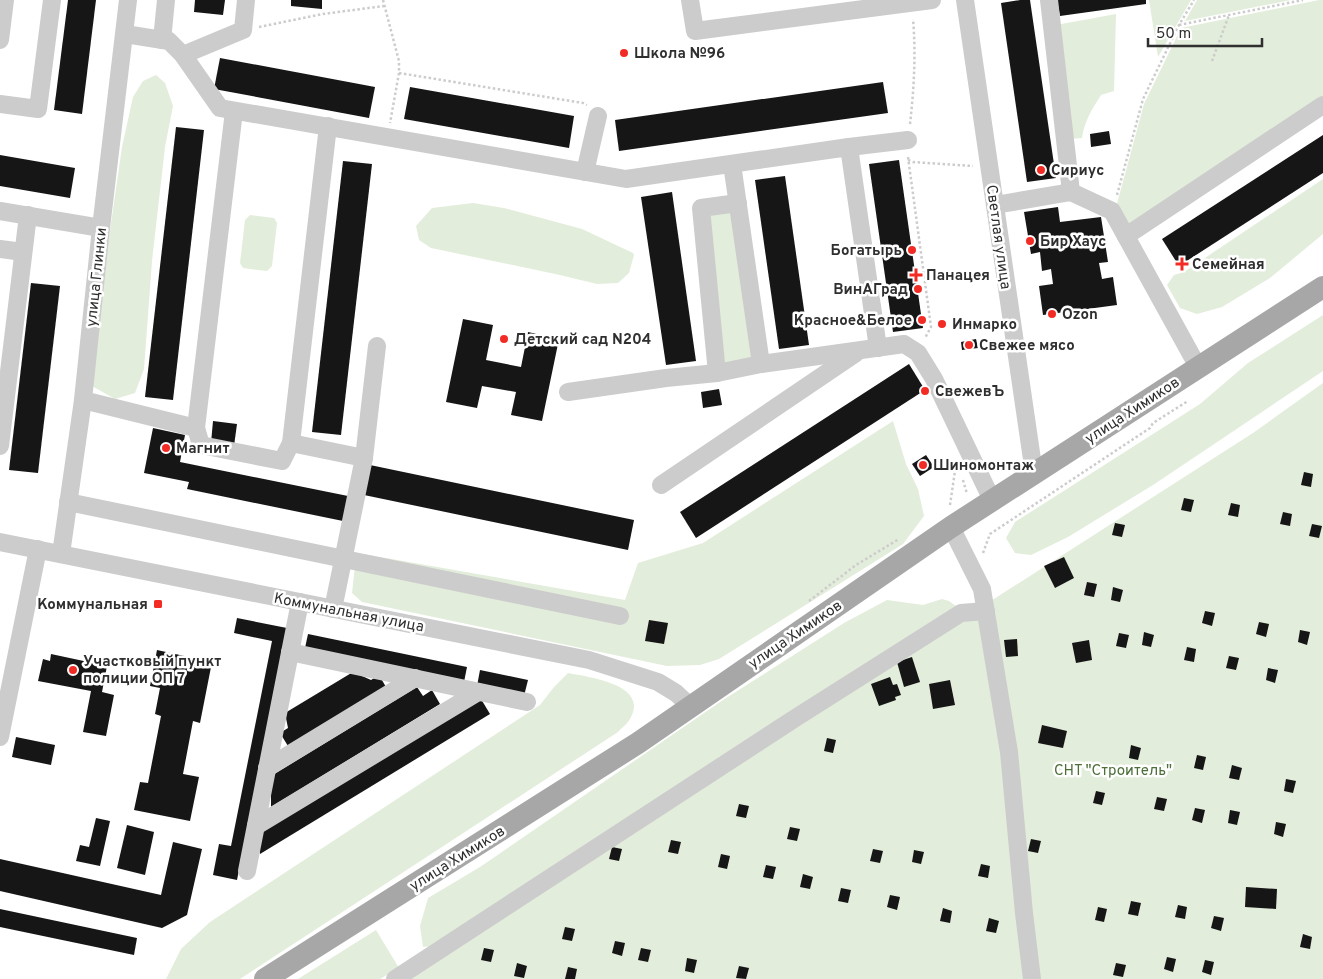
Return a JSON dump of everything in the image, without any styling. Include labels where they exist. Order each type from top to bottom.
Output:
[{"type":"main road","name":"улица Химиков","points":[[265,979],[638,743],[951,517],[992,500],[1323,288]]},
{"type":"street","points":[[0,40],[5,0]]},
{"type":"street","points":[[0,104],[38,109],[52,0]]},
{"type":"street","name":"улица Глинки","points":[[61,554],[83,400],[128,0]]},
{"type":"street","points":[[162,40],[166,0]]},
{"type":"street","points":[[182,55],[243,30],[246,0]]},
{"type":"street","points":[[690,0],[694,31],[868,4],[912,3],[932,0]]},
{"type":"street","name":"Светлая улица","points":[[965,0],[1034,473]]},
{"type":"street","points":[[1049,0],[1071,192]]},
{"type":"street","points":[[125,34],[169,41],[182,55],[220,108],[626,179],[908,140]]},
{"type":"street","points":[[1126,236],[1323,105]]},
{"type":"street","points":[[234,111],[196,428],[201,446],[282,461],[291,443],[328,126]]},
{"type":"street","points":[[585,172],[598,116]]},
{"type":"street","points":[[849,147],[878,348]]},
{"type":"street","points":[[732,164],[761,364]]},
{"type":"street","points":[[995,205],[1071,192],[1112,212],[1198,367]]},
{"type":"street","points":[[717,373],[701,208],[738,203]]},
{"type":"street","points":[[0,211],[101,228]]},
{"type":"street","points":[[0,446],[28,216]]},
{"type":"street","points":[[0,249],[23,252]]},
{"type":"street","points":[[568,392],[717,373],[761,364],[904,344],[918,353],[934,379],[992,500]]},
{"type":"street","points":[[333,609],[364,458],[377,346]]},
{"type":"street","points":[[661,485],[861,350]]},
{"type":"street","points":[[83,400],[196,428]]},
{"type":"street","points":[[291,443],[364,458]]},
{"type":"street","points":[[68,502],[620,616]]},
{"type":"street","points":[[951,517],[982,589],[1009,752],[1032,979]]},
{"type":"street","name":"Коммунальная улица","points":[[0,542],[589,660],[658,682],[690,706]]},
{"type":"street","points":[[0,737],[38,549]]},
{"type":"street","points":[[247,871],[300,602]]},
{"type":"street","points":[[395,979],[797,717],[961,613],[986,612]]},
{"type":"street","points":[[290,652],[527,702]]},
{"type":"street","points":[[267,768],[415,678]]},
{"type":"street","points":[[256,826],[478,692]]},
{"type":"path","points":[[382,0],[397,52],[399,73],[387,136]]},
{"type":"path","points":[[1112,212],[1143,99],[1194,0]]},
{"type":"path","points":[[1180,25],[1303,0]]},
{"type":"path","points":[[912,3],[915,39],[908,160],[931,327],[928,335],[915,351]]},
{"type":"path","points":[[243,30],[323,14],[384,6]]},
{"type":"path","points":[[1212,61],[1228,15]]},
{"type":"path","points":[[399,73],[583,103],[597,110],[598,116]]},
{"type":"path","points":[[908,160],[913,162],[989,167]]},
{"type":"path","points":[[986,560],[982,551],[990,534],[1188,401]]},
{"type":"path","points":[[951,517],[956,460],[959,468]]},
{"type":"path","points":[[962,477],[968,495]]},
{"type":"green space","points":[[1149,0],[1191,0],[1158,57]]},
{"type":"green space","points":[[1197,0],[1291,0],[1185,21]]},
{"type":"green space","points":[[1323,0],[1323,97],[1127,231],[1115,211],[1144,104],[1181,28]]},
{"type":"green space","points":[[1116,14],[1114,91],[1101,95],[1087,121],[1082,138],[1070,139],[1056,25]]},
{"type":"green space","points":[[156,75],[165,83],[173,106],[165,147],[152,261],[144,369],[135,393],[115,399],[92,386],[100,300],[122,147],[133,97],[143,81]]},
{"type":"green space","points":[[1323,179],[1323,234],[1270,278],[1222,307],[1197,314],[1180,308],[1167,285],[1174,275],[1184,272]]},
{"type":"green space","points":[[473,203],[504,208],[582,229],[633,253],[629,273],[618,283],[597,284],[431,248],[419,240],[416,226],[432,208]]},
{"type":"green space","points":[[732,211],[752,360],[725,363],[706,214]]},
{"type":"green space","points":[[250,215],[274,218],[277,223],[272,266],[267,271],[243,268],[240,263],[245,220]]},
{"type":"green space","points":[[1323,315],[1323,371],[1153,485],[1068,537],[1031,555],[1015,553],[1006,538],[1015,522],[1200,404],[1248,363]]},
{"type":"green space","name":"СНТ \"Строитель\"","points":[[1323,383],[1323,979],[401,979],[1253,433]]},
{"type":"green space","points":[[893,421],[906,464],[918,489],[924,516],[903,544],[719,659],[700,665],[667,666],[362,602],[352,593],[355,566],[363,554],[625,600],[638,563],[703,543]]},
{"type":"green space","points":[[942,599],[956,606],[441,945],[423,947],[420,926],[428,898],[480,867],[723,700],[844,623],[887,600],[923,605]]},
{"type":"green space","points":[[568,673],[601,680],[624,690],[631,697],[634,706],[628,722],[618,732],[240,979],[166,979],[181,949],[210,922],[540,705]]},
{"type":"green space","points":[[376,930],[399,968],[380,979],[298,979]]},
{"type":"building","points":[[68,0],[96,0],[82,114],[54,110]]},
{"type":"building","points":[[195,0],[225,0],[223,15],[194,12]]},
{"type":"building","points":[[291,0],[322,0],[322,9],[291,6]]},
{"type":"building","points":[[1030,0],[1056,178],[1027,182],[1001,3]]},
{"type":"building","points":[[1057,0],[1146,0],[1146,4],[1060,16]]},
{"type":"building","points":[[220,58],[375,87],[369,118],[214,89]]},
{"type":"building","points":[[883,82],[888,113],[619,151],[615,120]]},
{"type":"building","points":[[410,87],[574,116],[569,148],[404,119]]},
{"type":"building","points":[[176,127],[204,130],[173,400],[145,397]]},
{"type":"building","points":[[1109,131],[1111,144],[1091,147],[1090,134]]},
{"type":"building","points":[[1323,135],[1323,173],[1179,266],[1162,239]]},
{"type":"building","points":[[0,155],[75,168],[70,198],[0,186]]},
{"type":"building","points":[[899,160],[923,328],[893,332],[869,164]]},
{"type":"building","points":[[343,161],[372,164],[341,435],[312,432]]},
{"type":"building","points":[[785,176],[809,345],[779,349],[755,180]]},
{"type":"building","points":[[672,192],[696,361],[666,365],[641,197]]},
{"type":"building","points":[[1058,207],[1060,222],[1101,217],[1108,262],[1099,263],[1102,279],[1113,277],[1117,305],[1043,315],[1039,286],[1053,284],[1051,269],[1042,271],[1040,252],[1031,254],[1024,212]]},
{"type":"building","points":[[31,283],[60,286],[38,473],[9,470]]},
{"type":"building","points":[[463,319],[493,325],[486,360],[521,367],[528,332],[559,339],[542,421],[511,415],[516,392],[482,386],[477,408],[446,402]]},
{"type":"building","name":"Свежее мясо","points":[[976,339],[978,348],[962,350],[961,342]]},
{"type":"building","points":[[909,364],[925,390],[696,538],[680,512]]},
{"type":"building","points":[[719,389],[722,405],[703,408],[701,392]]},
{"type":"building","points":[[213,421],[237,424],[234,446],[211,443]]},
{"type":"building","points":[[153,428],[185,435],[180,462],[348,496],[343,521],[187,489],[189,482],[144,473]]},
{"type":"building","name":"Шиномонтаж","points":[[926,455],[934,467],[920,476],[912,464]]},
{"type":"building","points":[[370,465],[634,520],[628,550],[364,495]]},
{"type":"building","points":[[1304,472],[1313,474],[1311,487],[1301,485]]},
{"type":"building","points":[[1184,498],[1194,500],[1191,512],[1181,510]]},
{"type":"building","points":[[1231,503],[1240,505],[1238,517],[1228,515]]},
{"type":"building","points":[[1283,512],[1292,514],[1290,526],[1280,524]]},
{"type":"building","points":[[1115,523],[1125,525],[1122,537],[1112,535]]},
{"type":"building","points":[[1312,524],[1322,526],[1319,538],[1309,536]]},
{"type":"building","points":[[1064,557],[1074,578],[1055,588],[1044,566]]},
{"type":"building","points":[[1087,582],[1097,584],[1094,597],[1084,595]]},
{"type":"building","points":[[1113,587],[1123,590],[1120,602],[1111,600]]},
{"type":"building","points":[[1205,611],[1215,613],[1212,626],[1202,623]]},
{"type":"building","points":[[237,618],[287,628],[237,880],[213,875],[219,844],[231,846],[272,641],[234,633]]},
{"type":"building","points":[[649,620],[668,623],[664,644],[645,641]]},
{"type":"building","points":[[1259,622],[1269,624],[1266,637],[1256,634]]},
{"type":"building","points":[[1300,630],[1310,632],[1307,645],[1298,642]]},
{"type":"building","points":[[1144,632],[1154,635],[1151,647],[1142,645]]},
{"type":"building","points":[[1119,633],[1129,635],[1126,648],[1116,646]]},
{"type":"building","points":[[308,634],[467,667],[464,682],[305,648]]},
{"type":"building","points":[[1017,639],[1018,656],[1006,657],[1004,640]]},
{"type":"building","points":[[1089,640],[1092,660],[1076,663],[1072,643]]},
{"type":"building","points":[[1187,647],[1196,649],[1194,662],[1184,660]]},
{"type":"building","points":[[157,650],[212,662],[200,723],[193,721],[183,774],[199,777],[190,821],[134,810],[140,782],[148,783],[161,716],[155,714],[160,688],[150,686]]},
{"type":"building","points":[[51,654],[107,666],[102,692],[114,695],[106,736],[83,732],[91,691],[38,681],[43,659],[50,661]]},
{"type":"building","points":[[1229,656],[1239,658],[1236,670],[1226,668]]},
{"type":"building","points":[[912,657],[920,682],[904,687],[897,662]]},
{"type":"building","points":[[1268,668],[1278,670],[1275,683],[1266,680]]},
{"type":"building","points":[[480,670],[528,680],[524,696],[477,686]]},
{"type":"building","points":[[353,672],[371,680],[379,675],[386,687],[288,746],[280,733],[288,728],[285,713]]},
{"type":"building","points":[[890,677],[893,685],[897,684],[901,695],[895,697],[896,700],[879,706],[871,684]]},
{"type":"building","points":[[950,680],[955,705],[933,709],[929,684]]},
{"type":"building","points":[[417,687],[423,696],[432,690],[440,704],[271,807],[271,776]]},
{"type":"building","points":[[481,699],[490,714],[260,854],[257,835]]},
{"type":"building","points":[[1042,725],[1067,731],[1063,748],[1038,743]]},
{"type":"building","points":[[16,737],[55,745],[51,765],[12,757]]},
{"type":"building","points":[[827,738],[836,740],[833,753],[824,751]]},
{"type":"building","points":[[1131,745],[1141,748],[1138,760],[1129,758]]},
{"type":"building","points":[[1197,755],[1206,757],[1203,770],[1194,768]]},
{"type":"building","points":[[1232,765],[1242,768],[1239,780],[1229,778]]},
{"type":"building","points":[[1286,779],[1296,781],[1293,793],[1284,791]]},
{"type":"building","points":[[1096,791],[1105,793],[1102,805],[1093,803]]},
{"type":"building","points":[[1157,797],[1167,799],[1164,811],[1154,809]]},
{"type":"building","points":[[739,804],[749,806],[746,818],[736,816]]},
{"type":"building","points":[[1195,808],[1205,810],[1202,823],[1192,820]]},
{"type":"building","points":[[1230,810],[1240,812],[1237,825],[1228,823]]},
{"type":"building","points":[[96,818],[110,821],[100,866],[76,861],[80,845],[89,847]]},
{"type":"building","points":[[1276,822],[1286,824],[1283,837],[1274,834]]},
{"type":"building","points":[[127,825],[154,832],[145,875],[117,868]]},
{"type":"building","points":[[790,827],[800,829],[797,841],[787,839]]},
{"type":"building","points":[[1031,839],[1041,841],[1038,853],[1028,851]]},
{"type":"building","points":[[671,840],[681,842],[678,854],[668,852]]},
{"type":"building","points":[[173,842],[202,849],[187,915],[162,928],[0,891],[0,859],[161,895]]},
{"type":"building","points":[[612,847],[622,849],[619,861],[609,859]]},
{"type":"building","points":[[873,849],[883,851],[880,863],[870,861]]},
{"type":"building","points":[[914,850],[924,852],[921,864],[912,862]]},
{"type":"building","points":[[721,854],[730,856],[727,869],[718,867]]},
{"type":"building","points":[[981,864],[990,866],[988,878],[978,876]]},
{"type":"building","points":[[766,865],[776,867],[773,879],[763,877]]},
{"type":"building","points":[[803,874],[813,877],[810,889],[800,887]]},
{"type":"building","points":[[1246,887],[1277,889],[1276,909],[1245,907]]},
{"type":"building","points":[[841,888],[851,890],[848,903],[838,901]]},
{"type":"building","points":[[890,895],[900,897],[897,910],[887,907]]},
{"type":"building","points":[[1131,901],[1141,903],[1138,916],[1128,914]]},
{"type":"building","points":[[1178,905],[1187,907],[1185,919],[1175,917]]},
{"type":"building","points":[[1098,907],[1107,909],[1104,922],[1095,920]]},
{"type":"building","points":[[943,908],[952,911],[950,923],[940,921]]},
{"type":"building","points":[[0,909],[137,938],[134,955],[0,927]]},
{"type":"building","points":[[1214,916],[1224,918],[1221,931],[1211,928]]},
{"type":"building","points":[[989,918],[999,921],[996,933],[986,931]]},
{"type":"building","points":[[565,927],[575,929],[572,941],[562,939]]},
{"type":"building","points":[[1303,934],[1312,937],[1310,949],[1300,947]]},
{"type":"building","points":[[615,941],[625,943],[622,956],[612,953]]},
{"type":"building","points":[[484,948],[494,950],[491,962],[481,960]]},
{"type":"building","points":[[641,948],[651,950],[648,962],[638,960]]},
{"type":"building","points":[[1167,957],[1176,959],[1173,972],[1164,969]]},
{"type":"building","points":[[687,958],[697,960],[694,973],[685,971]]},
{"type":"building","points":[[1205,960],[1214,962],[1211,975],[1202,972]]},
{"type":"building","points":[[517,963],[527,966],[524,978],[514,976]]},
{"type":"building","points":[[1116,963],[1126,965],[1123,977],[1113,975]]},
{"type":"building","points":[[739,966],[749,968],[746,979],[736,978]]},
{"type":"building","points":[[568,967],[577,969],[575,979],[565,979]]},
{"type":"place","name":"Школа №96","points":[[624,53]]},
{"type":"place","name":"Сириус","points":[[1041,170]]},
{"type":"place","name":"Бир Хаус","points":[[1030,241]]},
{"type":"place","name":"Богатырь","points":[[912,250]]},
{"type":"place","name":"Семейная","points":[[1182,264]]},
{"type":"place","name":"Панацея","points":[[916,275]]},
{"type":"place","name":"ВинАГрад","points":[[918,289]]},
{"type":"place","name":"Ozon","points":[[1052,314]]},
{"type":"place","name":"Красное&Белое","points":[[922,320]]},
{"type":"place","name":"Инмарко","points":[[942,324]]},
{"type":"place","name":"Детский сад N204","points":[[504,339]]},
{"type":"place","name":"Свежее мясо","points":[[969,345]]},
{"type":"place","name":"СвежевЪ","points":[[925,391]]},
{"type":"place","name":"Магнит","points":[[166,448]]},
{"type":"place","name":"Шиномонтаж","points":[[923,465]]},
{"type":"place","name":"Коммунальная","points":[[158,604]]},
{"type":"place","name":"Участковый пункт полиции ОП 7","points":[[73,670]]}]
